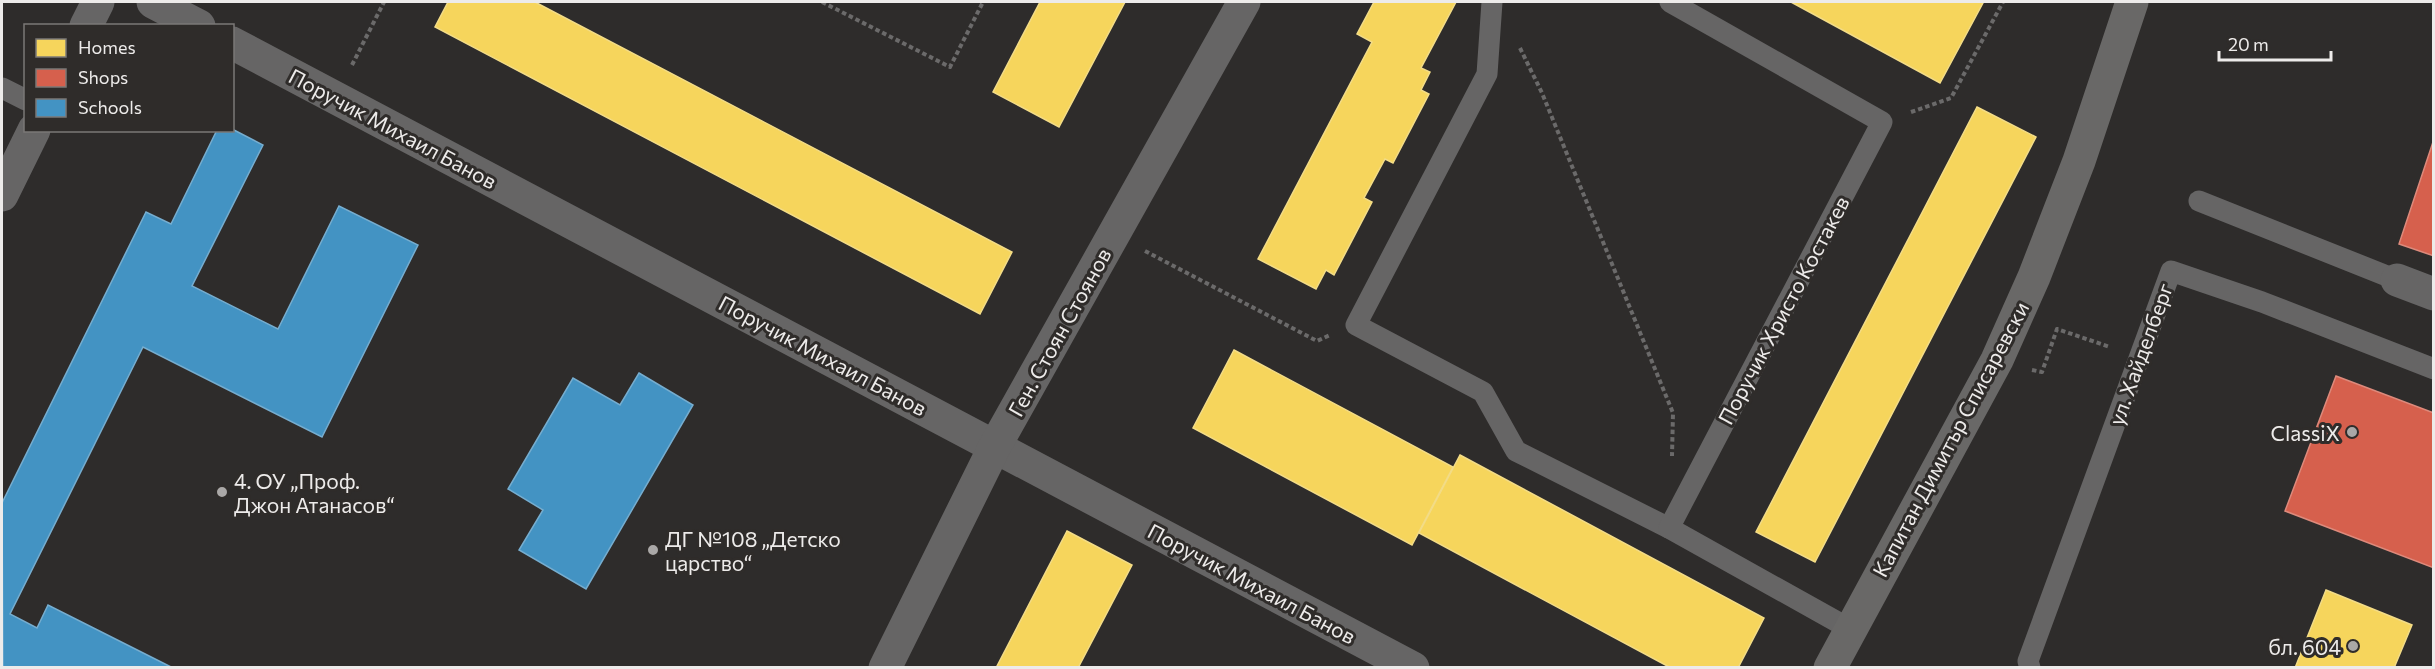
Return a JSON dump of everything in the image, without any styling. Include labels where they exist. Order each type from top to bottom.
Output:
[{"type":"street","points":[[87,24],[98,2]]},
{"type":"street","points":[[153,2],[195,24]]},
{"type":"street","name":"Ген. Стоян Стоянов","points":[[885,668],[995,446],[1244,2]]},
{"type":"street","name":"Капитан Димитър Списаревски","points":[[1830,668],[1997,360],[2034,277],[2079,161],[2132,2]]},
{"type":"street","name":"Поручик Михаил Банов","points":[[234,44],[1413,668]]},
{"type":"street","points":[[2,195],[33,132]]},
{"type":"street","points":[[2397,280],[2433,294]]},
{"type":"lane","points":[[1492,2],[1487,75],[1356,325],[1483,392],[1516,451],[1669,528],[1850,629]]},
{"type":"lane","points":[[1670,2],[1881,122]]},
{"type":"lane","points":[[2,88],[24,99]]},
{"type":"lane","name":"Поручик Христо Костакев","points":[[1669,528],[1881,122]]},
{"type":"lane","points":[[2199,201],[2397,280]]},
{"type":"lane","name":"ул. Хайделберг","points":[[2030,668],[2028,660],[2171,271],[2262,302],[2433,369]]},
{"type":"path","points":[[335,98],[384,2]]},
{"type":"path","points":[[822,2],[950,67],[983,2]]},
{"type":"path","points":[[1881,122],[1951,98],[2003,2]]},
{"type":"path","points":[[1517,42],[1542,93],[1674,413],[1672,459]]},
{"type":"path","points":[[1113,235],[1317,341],[1356,325]]},
{"type":"path","points":[[2042,372],[2056,329],[2115,349]]},
{"type":"building: Homes","points":[[448,2],[535,2],[1012,252],[980,314],[435,27]]},
{"type":"building: Homes","points":[[1040,2],[1125,2],[1059,127],[993,92]]},
{"type":"building: Homes","points":[[1374,2],[1456,2],[1421,68],[1430,72],[1421,90],[1429,94],[1393,163],[1385,159],[1364,198],[1372,202],[1334,275],[1326,270],[1316,289],[1258,259],[1372,42],[1357,34]]},
{"type":"building: Homes","points":[[1791,2],[1980,2],[1983,3],[1940,83]]},
{"type":"building: Homes","points":[[1977,107],[2036,137],[1815,562],[1756,532]]},
{"type":"building: Homes","points":[[1234,350],[1453,467],[1412,545],[1193,428]]},
{"type":"building: Homes","points":[[1460,455],[1764,618],[1738,668],[1671,668],[1419,533]]},
{"type":"building: Homes","points":[[1067,531],[1132,565],[1078,668],[996,668]]},
{"type":"building: Homes","name":"бл. 604","points":[[2326,590],[2412,625],[2394,668],[2295,668]]},
{"type":"building: Shops","points":[[2434,139],[2434,256],[2399,244]]},
{"type":"building: Shops","points":[[2336,376],[2434,413],[2434,568],[2285,511]]},
{"type":"building: Schools","points":[[234,130],[263,145],[192,286],[278,329],[339,206],[418,245],[322,437],[143,347],[10,614],[37,628],[48,605],[173,668],[3,668],[2,503],[146,212],[171,224],[216,132],[234,132]]},
{"type":"building: Schools","points":[[639,373],[693,405],[586,589],[519,550],[543,510],[508,489],[573,378],[620,405]]},
{"type":"place","name":"ClassiX","points":[[2352,432]]},
{"type":"place","name":"4. ОУ „Проф. Джон Атанасов“","points":[[222,492]]},
{"type":"place","name":"ДГ №108 „Детско царство“","points":[[653,550]]},
{"type":"place","name":"бл. 604","points":[[2353,646]]}]
